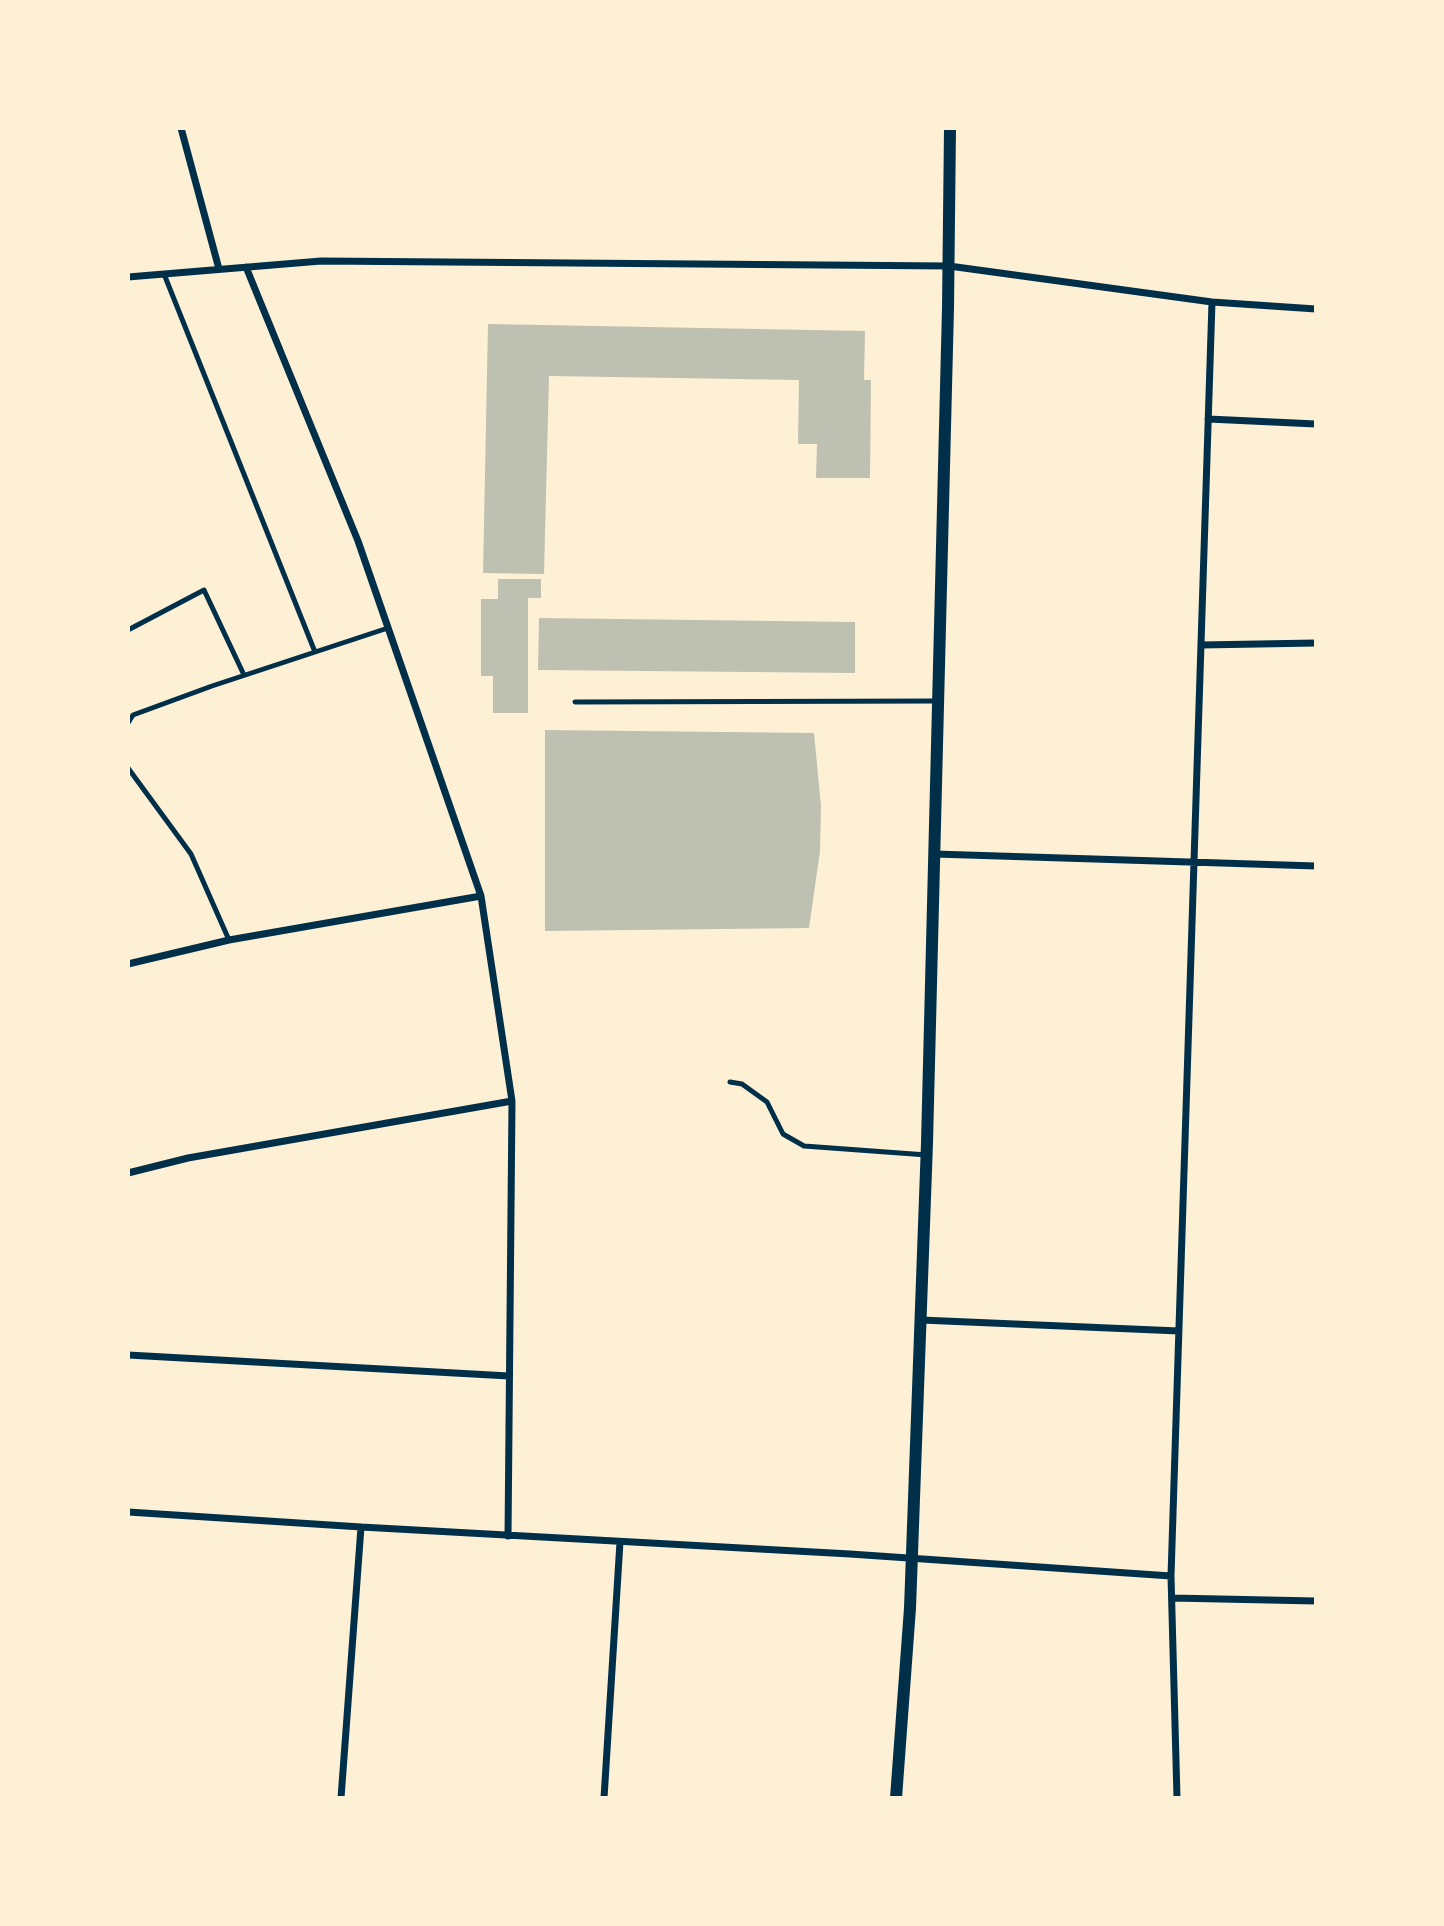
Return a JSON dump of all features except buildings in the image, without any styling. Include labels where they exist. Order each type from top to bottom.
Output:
[{"type":"street","points":[[181,128],[219,269]]},
{"type":"street","points":[[896,1798],[912,1559],[927,1156],[936,854],[950,128]]},
{"type":"street","points":[[128,277],[321,261],[949,266],[1212,302],[1316,309]]},
{"type":"street","points":[[246,267],[358,541],[481,896],[512,1101],[508,1536]]},
{"type":"street","points":[[1177,1798],[1171,1576],[1212,302]]},
{"type":"street","points":[[1208,418],[1316,424]]},
{"type":"street","points":[[1201,645],[1316,643]]},
{"type":"street","points":[[936,854],[1316,866]]},
{"type":"street","points":[[128,964],[229,940],[481,896]]},
{"type":"street","points":[[128,1173],[188,1158],[512,1101]]},
{"type":"street","points":[[921,1320],[1179,1331]]},
{"type":"street","points":[[128,1355],[509,1376]]},
{"type":"street","points":[[128,1512],[1171,1576]]},
{"type":"street","points":[[341,1798],[361,1528]]},
{"type":"street","points":[[604,1798],[620,1542]]},
{"type":"street","points":[[1172,1598],[1316,1601]]},
{"type":"lane","points":[[163,274],[315,652]]},
{"type":"lane","points":[[128,629],[204,590],[244,676]]},
{"type":"lane","points":[[128,723],[133,715],[388,628]]},
{"type":"lane","points":[[575,702],[939,701]]},
{"type":"lane","points":[[128,768],[191,854],[229,940]]},
{"type":"lane","points":[[730,1082],[742,1084],[766,1102],[783,1134],[804,1146],[927,1156]]}]
